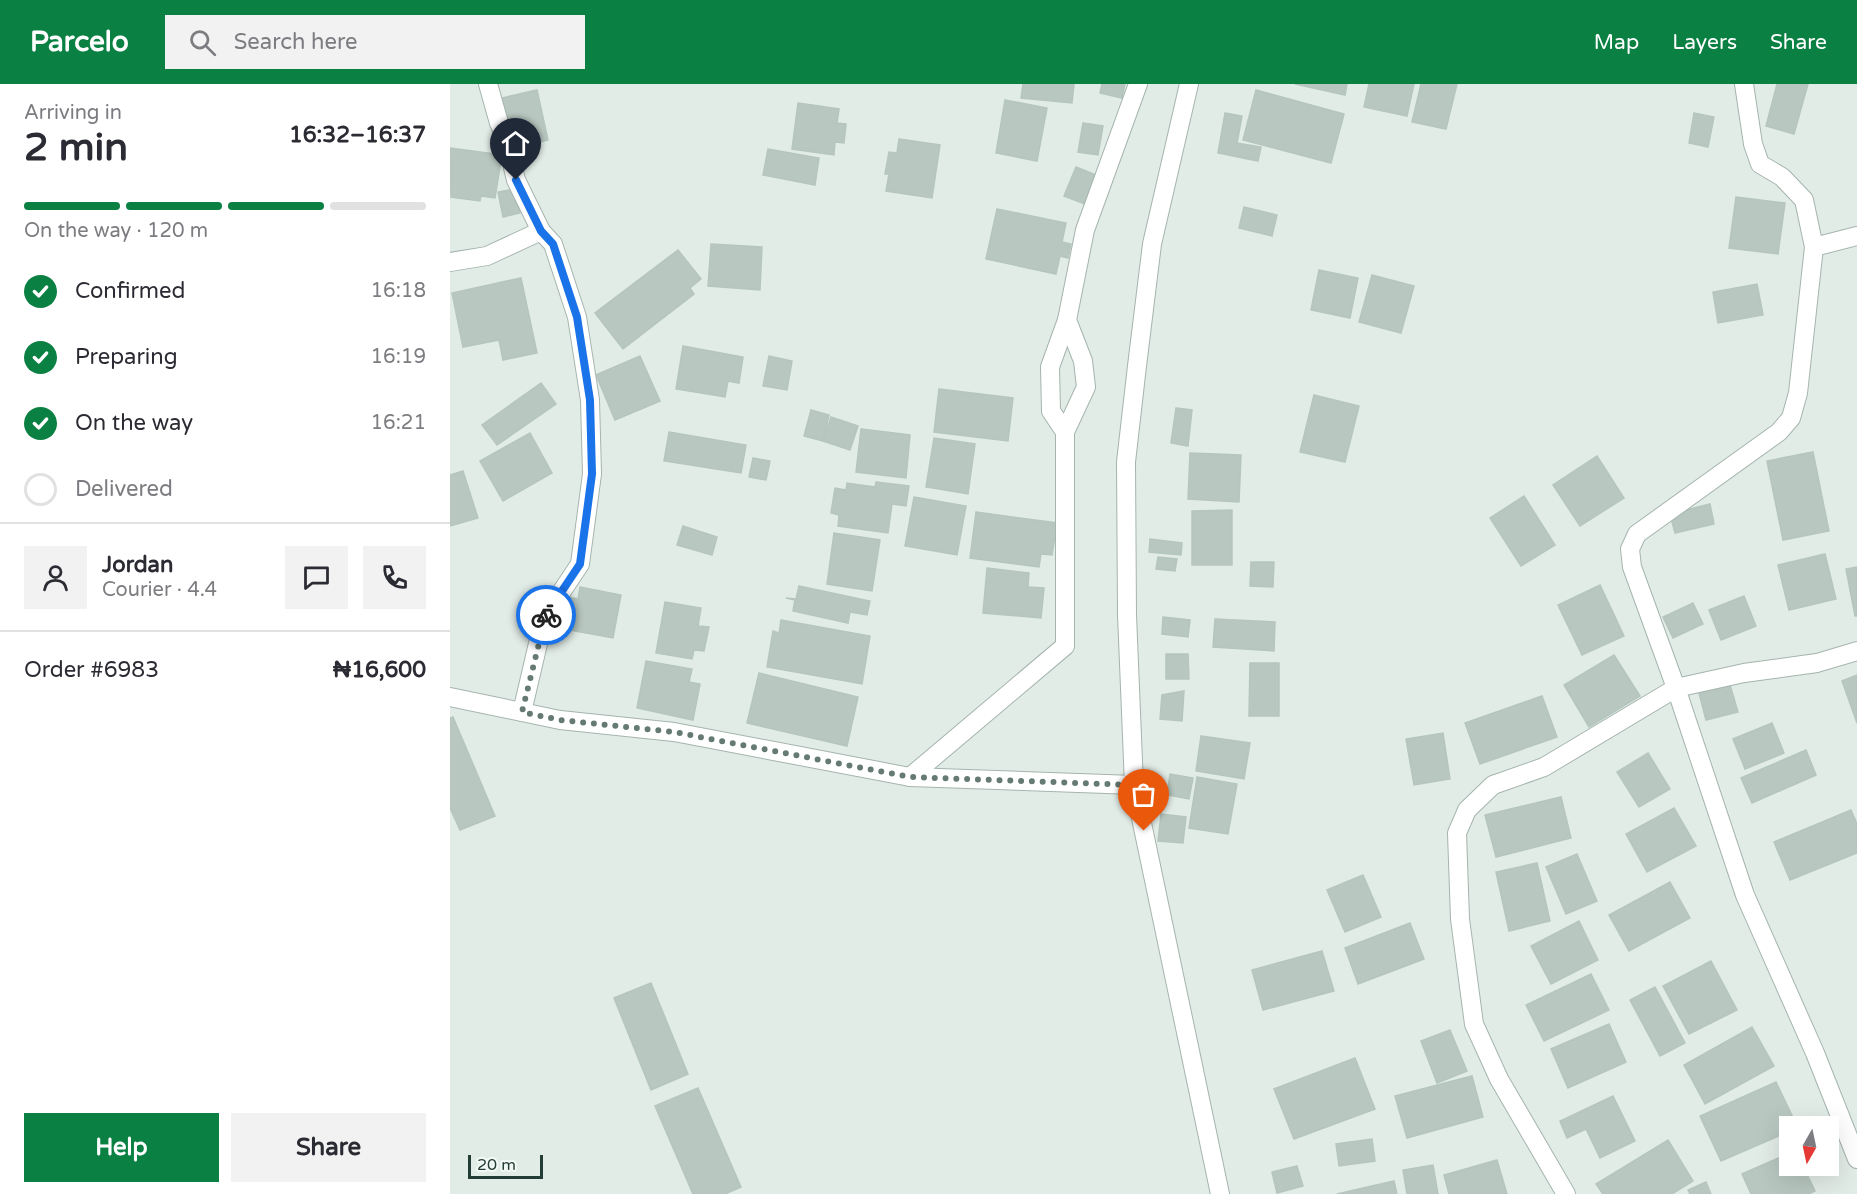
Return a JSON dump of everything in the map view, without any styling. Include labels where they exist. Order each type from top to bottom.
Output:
[{"type":"street","points":[[488,84],[499,123],[506,138],[516,180],[541,231],[553,244],[577,317],[590,400],[592,474],[580,564],[544,618],[522,712]]},
{"type":"street","points":[[1065,432],[1051,411],[1050,367],[1067,320],[1085,230],[1138,84]]},
{"type":"street","points":[[1189,84],[1152,244],[1126,462],[1127,615],[1134,785],[1220,1194]]},
{"type":"street","points":[[1744,84],[1753,144],[1760,164],[1782,177],[1804,200],[1814,248],[1798,393],[1791,418],[1779,432],[1637,534],[1630,549],[1632,567],[1676,688],[1745,895],[1815,1053],[1857,1159]]},
{"type":"street","points":[[450,262],[487,256],[541,231]]},
{"type":"street","points":[[1814,248],[1857,236]]},
{"type":"street","points":[[910,777],[1065,646],[1065,432],[1086,387],[1083,361],[1067,320]]},
{"type":"street","points":[[1566,1194],[1499,1079],[1474,1024],[1460,919],[1457,833],[1467,810],[1493,785],[1544,767],[1676,688],[1744,673],[1817,663],[1857,651]]},
{"type":"street","points":[[451,696],[560,720],[674,732],[910,777],[1134,785]]},
{"type":"building","points":[[1023,84],[1074,84],[1072,103],[1021,98]]},
{"type":"building","points":[[1102,84],[1125,84],[1122,98],[1100,93]]},
{"type":"building","points":[[1295,84],[1347,84],[1345,95]]},
{"type":"building","points":[[1369,84],[1414,84],[1407,116],[1364,107]]},
{"type":"building","points":[[1421,84],[1457,84],[1446,129],[1412,122]]},
{"type":"building","points":[[1777,84],[1808,84],[1794,134],[1766,126]]},
{"type":"building","points":[[537,90],[548,140],[513,149],[502,98]]},
{"type":"building","points":[[1256,90],[1344,114],[1331,163],[1243,140]]},
{"type":"building","points":[[1005,100],[1047,108],[1037,161],[996,153]]},
{"type":"building","points":[[798,103],[839,109],[837,123],[846,124],[844,143],[835,142],[834,155],[792,149]]},
{"type":"building","points":[[1225,113],[1242,116],[1237,143],[1261,147],[1258,161],[1218,153]]},
{"type":"building","points":[[1694,113],[1714,117],[1708,147],[1689,143]]},
{"type":"building","points":[[1083,123],[1103,126],[1098,155],[1078,152]]},
{"type":"building","points":[[899,139],[940,145],[932,198],[886,191],[889,174],[885,174],[889,152],[897,153]]},
{"type":"building","points":[[450,148],[502,155],[495,198],[481,196],[480,201],[451,197]]},
{"type":"building","points":[[768,149],[819,158],[815,185],[763,175]]},
{"type":"building","points":[[1076,167],[1096,175],[1085,204],[1064,196]]},
{"type":"building","points":[[515,189],[520,213],[503,217],[498,192]]},
{"type":"building","points":[[1736,197],[1785,203],[1778,254],[1729,248]]},
{"type":"building","points":[[1244,207],[1277,215],[1272,236],[1239,228]]},
{"type":"building","points":[[997,209],[1066,223],[1062,242],[1071,244],[1068,258],[1060,256],[1056,274],[986,259]]},
{"type":"building","points":[[711,244],[762,247],[760,290],[708,286]]},
{"type":"building","points":[[678,250],[701,279],[690,288],[694,294],[623,349],[595,313]]},
{"type":"building","points":[[1319,270],[1358,278],[1350,318],[1311,310]]},
{"type":"building","points":[[1372,275],[1414,286],[1401,333],[1359,322]]},
{"type":"building","points":[[521,278],[537,353],[503,360],[499,340],[463,347],[452,293]]},
{"type":"building","points":[[1757,284],[1763,315],[1718,323],[1713,292]]},
{"type":"building","points":[[683,346],[743,357],[739,383],[728,381],[725,397],[676,389]]},
{"type":"building","points":[[640,356],[660,401],[615,420],[596,375]]},
{"type":"building","points":[[769,356],[792,361],[787,390],[763,386]]},
{"type":"building","points":[[541,383],[556,404],[497,445],[482,425]]},
{"type":"building","points":[[939,389],[1013,398],[1008,441],[934,432]]},
{"type":"building","points":[[1314,395],[1359,406],[1345,462],[1300,452]]},
{"type":"building","points":[[1176,408],[1192,410],[1188,446],[1171,443]]},
{"type":"building","points":[[811,410],[829,415],[823,441],[804,436]]},
{"type":"building","points":[[831,417],[858,426],[850,450],[823,441]]},
{"type":"building","points":[[861,429],[910,435],[906,478],[856,472]]},
{"type":"building","points":[[669,432],[746,445],[741,473],[664,461]]},
{"type":"building","points":[[530,433],[552,473],[503,501],[480,461]]},
{"type":"building","points":[[934,438],[975,444],[968,494],[926,487]]},
{"type":"building","points":[[1813,452],[1829,531],[1783,540],[1767,461]]},
{"type":"building","points":[[1190,453],[1241,455],[1239,502],[1188,499]]},
{"type":"building","points":[[1597,456],[1624,498],[1580,526],[1553,485]]},
{"type":"building","points":[[753,458],[770,461],[766,480],[749,477]]},
{"type":"building","points":[[463,471],[478,518],[450,526],[450,475]]},
{"type":"building","points":[[876,482],[909,486],[906,506],[892,504],[888,533],[838,526],[839,515],[831,513],[835,488],[846,490],[847,483],[875,487]]},
{"type":"building","points":[[1524,496],[1555,545],[1521,566],[1490,518]]},
{"type":"building","points":[[914,497],[966,506],[957,555],[905,546]]},
{"type":"building","points":[[1710,504],[1714,524],[1675,533],[1670,514]]},
{"type":"building","points":[[1232,510],[1232,565],[1192,565],[1192,511]]},
{"type":"building","points":[[976,512],[1057,523],[1052,555],[1041,554],[1039,567],[970,558]]},
{"type":"building","points":[[683,526],[717,537],[712,555],[677,545]]},
{"type":"building","points":[[834,533],[880,540],[872,591],[827,584]]},
{"type":"building","points":[[1150,539],[1182,543],[1181,555],[1149,552]]},
{"type":"building","points":[[1825,554],[1836,599],[1789,610],[1778,565]]},
{"type":"building","points":[[1158,557],[1177,559],[1175,571],[1156,569]]},
{"type":"building","points":[[1251,562],[1274,562],[1273,587],[1250,586]]},
{"type":"building","points":[[1857,567],[1857,616],[1855,616],[1846,569]]},
{"type":"building","points":[[987,568],[1029,573],[1028,587],[1044,588],[1041,618],[983,613]]},
{"type":"building","points":[[1600,585],[1624,636],[1582,655],[1558,605]]},
{"type":"building","points":[[799,586],[870,601],[867,615],[850,612],[848,623],[793,611],[795,600],[786,598],[796,599]]},
{"type":"building","points":[[580,587],[621,595],[613,638],[569,630],[572,615],[565,613],[568,597],[578,599]]},
{"type":"building","points":[[1744,596],[1756,626],[1721,640],[1709,610]]},
{"type":"building","points":[[665,602],[701,608],[698,626],[709,627],[704,651],[694,650],[692,659],[656,653]]},
{"type":"building","points":[[1693,603],[1703,624],[1673,638],[1663,617]]},
{"type":"building","points":[[1163,617],[1190,620],[1188,637],[1162,634]]},
{"type":"building","points":[[1215,619],[1275,622],[1274,651],[1213,647]]},
{"type":"building","points":[[781,620],[870,636],[862,684],[767,667],[773,631],[779,633]]},
{"type":"building","points":[[1166,654],[1188,654],[1189,679],[1166,679]]},
{"type":"building","points":[[1614,655],[1640,696],[1589,727],[1564,685]]},
{"type":"building","points":[[646,661],[692,669],[689,682],[700,684],[693,720],[637,708]]},
{"type":"building","points":[[1250,663],[1279,663],[1279,716],[1249,716]]},
{"type":"building","points":[[759,673],[858,697],[847,746],[747,723]]},
{"type":"building","points":[[1857,675],[1857,723],[1842,681]]},
{"type":"building","points":[[1730,685],[1738,712],[1706,720],[1699,693]]},
{"type":"building","points":[[1184,691],[1182,721],[1160,719],[1162,695]]},
{"type":"building","points":[[1542,696],[1557,737],[1480,764],[1465,723]]},
{"type":"building","points":[[453,717],[495,816],[460,830],[450,808],[450,718]]},
{"type":"building","points":[[1772,723],[1784,753],[1745,769],[1733,739]]},
{"type":"building","points":[[1443,733],[1450,779],[1414,785],[1406,739]]},
{"type":"building","points":[[1201,736],[1250,743],[1244,779],[1196,771]]},
{"type":"building","points":[[1806,750],[1816,775],[1752,803],[1741,778]]},
{"type":"building","points":[[1648,753],[1670,789],[1639,807],[1617,772]]},
{"type":"building","points":[[1170,774],[1193,778],[1189,799],[1167,795]]},
{"type":"building","points":[[1197,777],[1237,784],[1228,834],[1189,828]]},
{"type":"building","points":[[1561,797],[1571,838],[1496,857],[1485,815]]},
{"type":"building","points":[[1674,808],[1696,846],[1647,872],[1626,834]]},
{"type":"building","points":[[1851,810],[1857,824],[1857,853],[1790,880],[1774,842]]},
{"type":"building","points":[[1161,814],[1186,817],[1183,843],[1158,841]]},
{"type":"building","points":[[1577,854],[1597,901],[1566,914],[1546,867]]},
{"type":"building","points":[[1537,863],[1550,921],[1509,931],[1496,872]]},
{"type":"building","points":[[1363,875],[1381,917],[1345,932],[1327,890]]},
{"type":"building","points":[[1670,882],[1690,918],[1629,951],[1609,915]]},
{"type":"building","points":[[1579,921],[1598,960],[1551,984],[1531,946]]},
{"type":"building","points":[[1410,923],[1424,959],[1358,984],[1345,948]]},
{"type":"building","points":[[1322,951],[1334,991],[1263,1010],[1252,970]]},
{"type":"building","points":[[1711,961],[1737,1010],[1689,1034],[1663,986]]},
{"type":"building","points":[[1591,974],[1609,1010],[1544,1041],[1526,1005]]},
{"type":"building","points":[[651,983],[688,1074],[651,1090],[614,998]]},
{"type":"building","points":[[1655,987],[1685,1043],[1660,1056],[1630,1000]]},
{"type":"building","points":[[1609,1024],[1626,1062],[1568,1088],[1551,1049]]},
{"type":"building","points":[[1752,1027],[1774,1066],[1705,1104],[1684,1065]]},
{"type":"building","points":[[1450,1030],[1467,1071],[1437,1083],[1421,1041]]},
{"type":"building","points":[[1355,1058],[1375,1109],[1294,1139],[1274,1089]]},
{"type":"building","points":[[1472,1076],[1483,1117],[1407,1138],[1395,1096]]},
{"type":"building","points":[[1776,1082],[1792,1116],[1779,1116],[1779,1136],[1721,1161],[1700,1116]]},
{"type":"building","points":[[698,1088],[741,1187],[725,1194],[693,1194],[655,1106]]},
{"type":"building","points":[[1613,1096],[1635,1141],[1600,1158],[1586,1129],[1567,1138],[1560,1121]]},
{"type":"building","points":[[1372,1139],[1375,1161],[1339,1166],[1336,1144]]},
{"type":"building","points":[[1668,1140],[1693,1181],[1672,1194],[1603,1194],[1596,1184]]},
{"type":"building","points":[[1779,1158],[1779,1176],[1808,1176],[1815,1191],[1809,1194],[1751,1194],[1742,1174]]},
{"type":"building","points":[[1497,1160],[1507,1194],[1449,1194],[1444,1175]]},
{"type":"building","points":[[1433,1165],[1438,1194],[1407,1194],[1403,1170]]},
{"type":"building","points":[[1297,1166],[1303,1186],[1277,1193],[1272,1172]]},
{"type":"building","points":[[1394,1181],[1397,1194],[1337,1194]]},
{"type":"building","points":[[1706,1182],[1711,1194],[1690,1194],[1688,1190]]},
{"type":"way so far","points":[[546,615],[522,712],[560,720],[674,732],[910,777],[1134,785],[1144,831]]},
{"type":"route","points":[[516,180],[541,231],[553,244],[577,317],[590,400],[592,474],[580,564],[546,615]]}]
